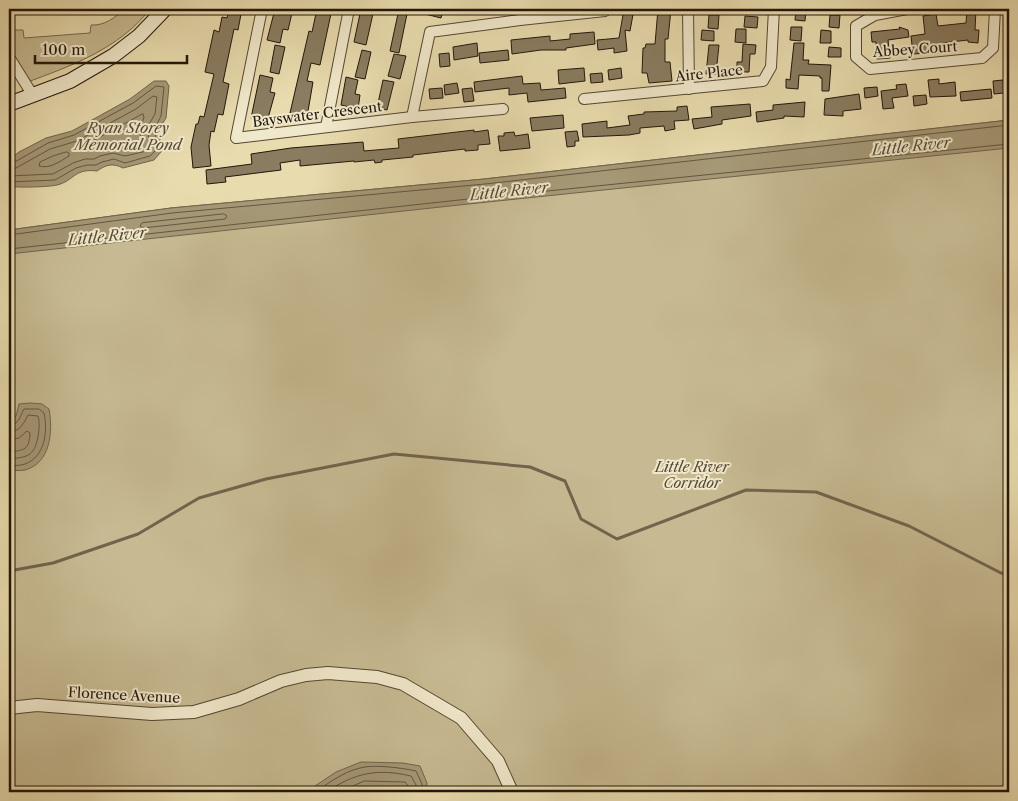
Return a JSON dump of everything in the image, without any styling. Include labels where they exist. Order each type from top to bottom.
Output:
[{"type":"main road","points":[[9,102],[70,80],[112,56],[139,36],[165,9]]},
{"type":"street","name":"Bayswater Crescent","points":[[262,9],[236,138],[326,126],[503,109]]},
{"type":"street","points":[[326,126],[349,9]]},
{"type":"street","points":[[520,20],[522,9]]},
{"type":"street","points":[[412,117],[430,32],[605,11],[605,9]]},
{"type":"street","points":[[688,9],[690,89]]},
{"type":"street","name":"Aire Place","points":[[584,99],[763,81],[771,67],[774,9]]},
{"type":"street","name":"Abbey Court","points":[[907,9],[875,15],[856,26],[856,56],[870,69],[982,58],[993,48],[995,9]]},
{"type":"street","points":[[9,57],[32,94]]},
{"type":"street","name":"Florence Avenue","points":[[9,708],[37,705],[152,714],[194,712],[239,699],[281,681],[306,675],[328,673],[377,677],[403,684],[462,718],[498,761],[512,792]]},
{"type":"green space","points":[[125,9],[150,9],[124,35],[109,46],[77,63],[25,83],[9,57],[9,30],[23,30],[24,38],[90,33],[91,25],[114,18]]},
{"type":"green space","name":"Little River Corridor","points":[[1009,120],[1009,792],[9,792],[9,230],[171,208],[484,179]]},
{"type":"water","name":"Ryan Storey Memorial Pond","points":[[154,81],[166,81],[169,86],[166,118],[159,129],[161,152],[154,160],[123,168],[110,165],[97,171],[83,171],[57,185],[9,186],[9,160],[19,152],[46,138],[72,131],[130,99]]},
{"type":"water","name":"Little River","points":[[1009,120],[1009,148],[9,254],[9,230],[171,208],[484,179]]},
{"type":"water","points":[[19,404],[42,404],[49,409],[51,427],[48,445],[40,461],[34,466],[25,470],[9,471],[9,423],[16,416]]},
{"type":"water","points":[[361,762],[403,763],[420,766],[427,783],[426,792],[306,792],[336,772]]},
{"type":"building","points":[[229,9],[242,9],[238,30],[234,29],[223,82],[229,84],[223,115],[218,114],[214,132],[211,131],[209,145],[211,166],[193,168],[191,147],[196,124],[198,124],[200,116],[204,117],[214,74],[205,72],[214,30],[219,32],[222,17],[227,18]]},
{"type":"building","points":[[275,9],[293,9],[288,30],[283,29],[280,43],[267,40]]},
{"type":"building","points":[[317,9],[332,9],[320,65],[311,63],[307,81],[313,82],[307,117],[290,113],[309,31],[312,32]]},
{"type":"building","points":[[361,9],[374,9],[366,45],[354,42]]},
{"type":"building","points":[[399,9],[408,9],[399,53],[390,51]]},
{"type":"building","points":[[417,9],[443,9],[441,18],[417,12]]},
{"type":"building","points":[[624,9],[634,9],[630,31],[625,30],[627,51],[614,53],[614,48],[598,50],[597,40],[619,38]]},
{"type":"building","points":[[658,9],[671,9],[668,39],[665,39],[665,62],[670,62],[672,81],[649,83],[647,73],[642,73],[643,48],[645,48],[646,44],[655,44]]},
{"type":"building","points":[[796,9],[806,9],[805,21],[795,20]]},
{"type":"building","points":[[967,9],[976,9],[975,30],[979,30],[978,43],[968,42],[968,40],[942,43],[943,52],[913,54],[911,36],[925,34],[923,16],[936,14],[938,26],[966,23]]},
{"type":"building","points":[[709,15],[719,15],[718,29],[708,28]]},
{"type":"building","points":[[830,15],[840,15],[839,28],[829,27]]},
{"type":"building","points":[[745,16],[758,17],[757,28],[744,27]]},
{"type":"building","points":[[791,27],[802,27],[801,41],[790,40]]},
{"type":"building","points":[[899,27],[908,30],[909,37],[888,40],[890,58],[877,59],[876,42],[872,42],[871,32],[900,29]]},
{"type":"building","points":[[736,29],[746,29],[746,43],[735,42]]},
{"type":"building","points":[[702,30],[714,31],[714,41],[701,40]]},
{"type":"building","points":[[821,30],[831,31],[831,43],[820,43]]},
{"type":"building","points":[[594,32],[595,44],[566,48],[566,50],[541,50],[512,54],[511,40],[550,36],[550,41],[570,39],[570,34]]},
{"type":"building","points":[[477,43],[478,56],[454,60],[453,47]]},
{"type":"building","points":[[794,43],[804,43],[803,60],[809,60],[808,64],[831,65],[829,91],[822,91],[822,78],[820,76],[799,75],[798,89],[786,88],[786,79],[790,80]]},
{"type":"building","points":[[743,44],[756,45],[755,54],[750,54],[749,72],[737,72],[737,62],[742,62]]},
{"type":"building","points":[[275,45],[285,47],[279,74],[270,72]]},
{"type":"building","points":[[709,45],[719,45],[716,74],[706,74]]},
{"type":"building","points":[[829,47],[841,48],[841,57],[828,57]]},
{"type":"building","points":[[362,50],[371,52],[365,79],[355,77]]},
{"type":"building","points":[[508,50],[509,60],[480,63],[479,53]]},
{"type":"building","points":[[449,53],[450,66],[440,67],[439,54]]},
{"type":"building","points":[[394,54],[406,56],[400,79],[388,76]]},
{"type":"building","points":[[584,68],[585,81],[559,84],[558,70]]},
{"type":"building","points":[[621,68],[622,78],[609,80],[608,70]]},
{"type":"building","points":[[602,73],[603,82],[591,83],[590,74]]},
{"type":"building","points":[[260,75],[273,78],[270,92],[275,93],[267,122],[251,118]]},
{"type":"building","points":[[522,76],[523,84],[540,83],[541,90],[565,88],[566,98],[528,102],[527,93],[509,95],[509,88],[475,92],[474,82]]},
{"type":"building","points":[[346,77],[358,80],[355,94],[360,95],[358,109],[341,105]]},
{"type":"building","points":[[939,79],[939,84],[955,82],[956,96],[930,97],[928,80]]},
{"type":"building","points":[[383,80],[394,82],[387,110],[377,108]]},
{"type":"building","points":[[1003,80],[1004,93],[994,94],[993,81]]},
{"type":"building","points":[[457,83],[459,93],[445,95],[444,85]]},
{"type":"building","points":[[906,84],[908,96],[892,98],[894,108],[883,109],[881,91],[897,89],[896,85]]},
{"type":"building","points":[[877,87],[878,96],[865,98],[864,88]]},
{"type":"building","points":[[442,88],[443,98],[430,99],[429,89]]},
{"type":"building","points":[[472,88],[474,101],[464,102],[462,89]]},
{"type":"building","points":[[991,89],[992,98],[961,101],[960,92]]},
{"type":"building","points":[[859,94],[861,109],[843,111],[843,116],[824,115],[825,99]]},
{"type":"building","points":[[926,95],[927,104],[914,106],[913,96]]},
{"type":"building","points":[[805,102],[804,117],[784,116],[784,118],[757,122],[756,112],[773,110],[773,105]]},
{"type":"building","points":[[750,104],[751,116],[722,120],[722,124],[694,129],[692,119],[712,117],[711,107]]},
{"type":"building","points":[[687,106],[689,120],[674,121],[675,129],[665,131],[664,126],[640,128],[640,133],[629,135],[583,137],[582,124],[607,121],[607,128],[630,125],[628,116],[644,114],[644,112],[677,111],[677,107]]},
{"type":"building","points":[[563,115],[564,128],[532,131],[530,118]]},
{"type":"building","points":[[474,130],[474,132],[488,130],[490,144],[478,145],[478,150],[465,151],[465,149],[413,155],[413,157],[382,160],[382,162],[375,163],[374,160],[300,166],[300,160],[280,163],[281,170],[225,177],[226,182],[207,184],[206,170],[252,164],[251,154],[291,148],[363,142],[364,151],[399,148],[398,139]]},
{"type":"building","points":[[577,131],[579,141],[575,141],[575,146],[567,147],[565,132]]},
{"type":"building","points":[[514,132],[515,136],[528,134],[530,148],[500,151],[498,136]]},
{"type":"waterway","points":[[9,571],[53,563],[138,534],[199,498],[266,479],[394,454],[530,467],[565,481],[581,519],[617,539],[746,490],[816,492],[909,526],[1001,573],[1009,575]]}]
